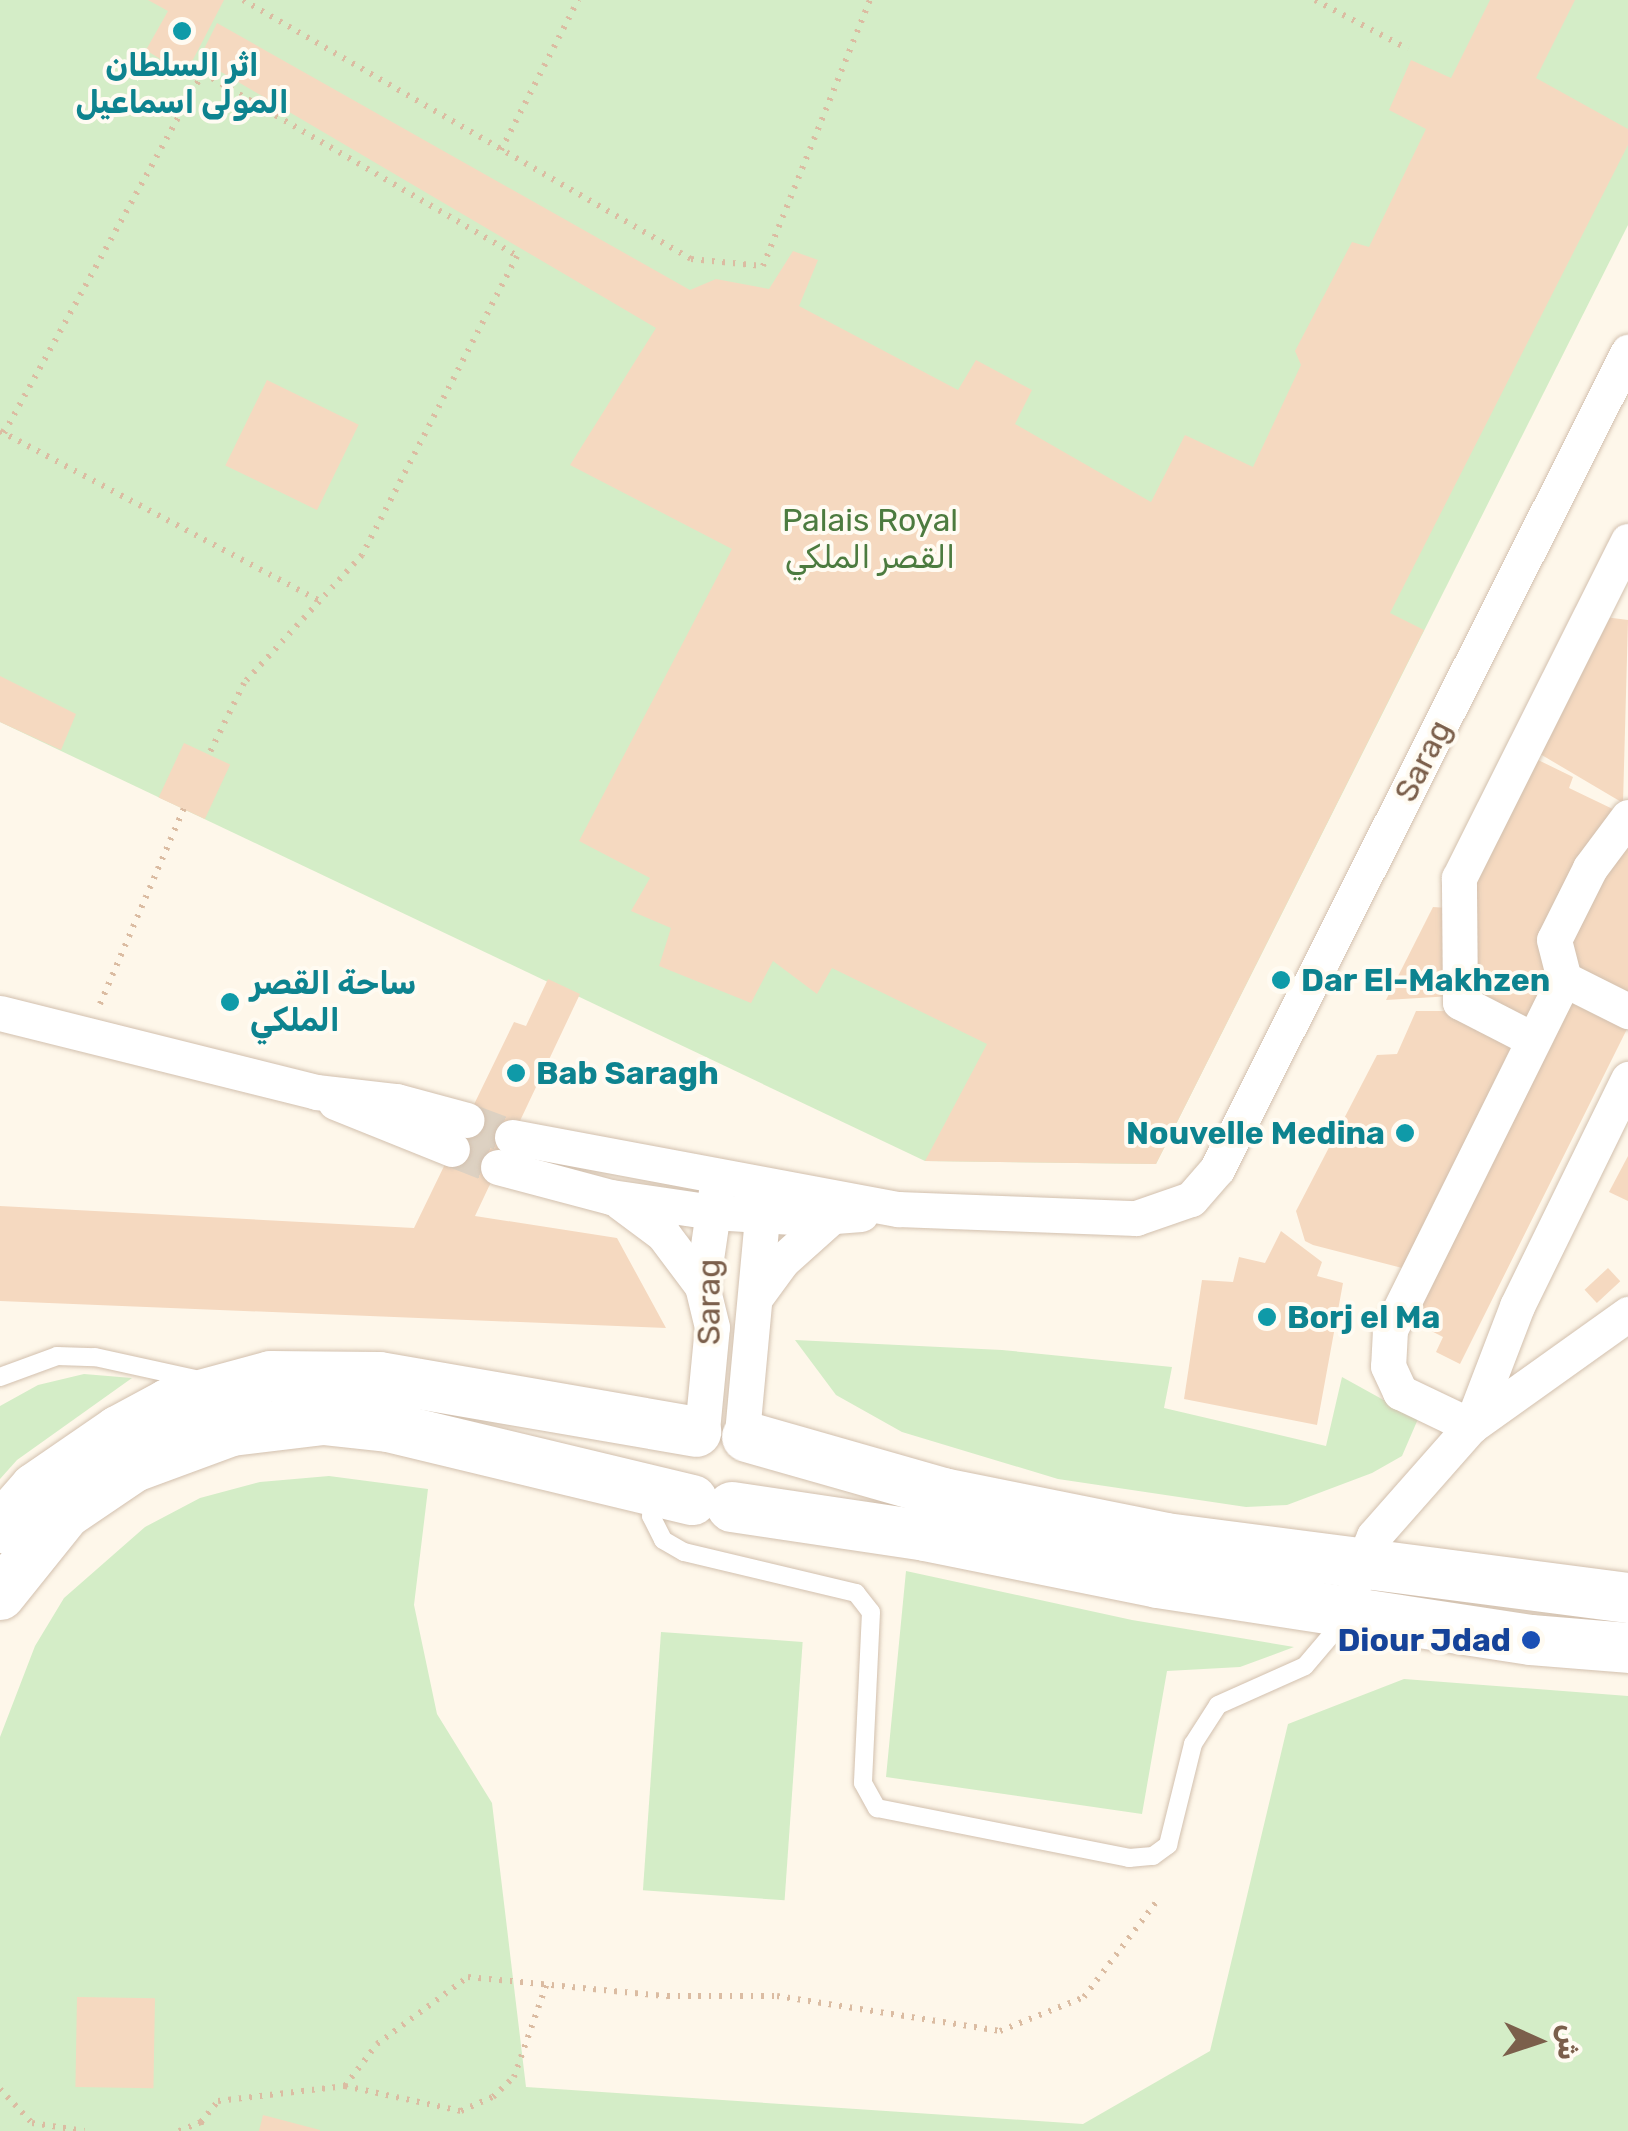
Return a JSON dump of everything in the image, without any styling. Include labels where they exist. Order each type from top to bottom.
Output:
[{"type":"main road","points":[[0,1528],[36,1488],[118,1431],[224,1386],[271,1376],[362,1376],[722,1433],[943,1493],[1166,1538],[1353,1588],[1628,1648]]},
{"type":"main road","points":[[0,1595],[66,1514],[134,1467],[232,1431],[323,1420],[388,1427],[692,1499],[1353,1588],[1628,1598]]},
{"type":"main road","points":[[692,1499],[677,1465],[722,1433]]},
{"type":"main road","points":[[692,1499],[744,1500],[758,1476],[722,1433]]},
{"type":"street","name":"Sarag","points":[[898,1209],[1136,1218],[1192,1199],[1217,1168],[1628,352]]},
{"type":"street","points":[[1532,1039],[1460,1002],[1459,878],[1613,606],[1628,541]]},
{"type":"street","points":[[1471,1426],[1400,1392],[1387,1347],[1564,979],[1554,940],[1590,868],[1628,817]]},
{"type":"street","points":[[1564,979],[1628,1011]]},
{"type":"street","points":[[0,1013],[316,1092],[376,1124],[460,1134]]},
{"type":"street","points":[[1471,1426],[1516,1306],[1628,1079]]},
{"type":"street","points":[[702,1286],[663,1234],[611,1196],[505,1152],[719,1175],[764,1200],[832,1218],[898,1209]]},
{"type":"street","name":"Sarag","points":[[719,1175],[702,1286],[712,1327],[722,1433]]},
{"type":"street","points":[[611,1196],[713,1212],[764,1200],[898,1209]]},
{"type":"street","name":"Sarag","points":[[722,1433],[754,1298],[764,1200]]},
{"type":"street","points":[[754,1298],[782,1261],[832,1218]]},
{"type":"street","points":[[1353,1588],[1374,1536],[1471,1426],[1628,1314]]},
{"type":"lane","points":[[0,1377],[56,1356],[96,1357],[224,1386]]},
{"type":"lane","points":[[692,1499],[652,1516],[662,1540],[684,1552],[856,1593],[871,1612],[863,1783],[876,1808],[1128,1858],[1153,1856],[1168,1845],[1193,1744],[1218,1705],[1306,1666],[1353,1588]]},
{"type":"path","points":[[243,0],[691,258],[763,266],[870,0]]},
{"type":"path","points":[[501,150],[578,0]]},
{"type":"path","points":[[1315,0],[1408,49]]},
{"type":"path","points":[[208,754],[244,683],[320,602],[362,555],[516,256],[203,73],[2,432],[320,602]]},
{"type":"path","points":[[86,1035],[184,808]]},
{"type":"path","points":[[345,2086],[376,2044],[468,1977],[548,1980],[667,1996],[777,1996],[1000,2032],[1084,1997],[1156,1902]]},
{"type":"path","points":[[179,2131],[200,2127],[218,2101],[345,2086],[461,2112],[493,2096],[514,2077],[548,1980]]},
{"type":"path","points":[[0,2089],[34,2127],[84,2131]]},
{"type":"green space","name":"Palais Royal القصر الملكي","points":[[0,0],[1628,0],[1628,225],[1156,1164],[925,1161],[0,722]]},
{"type":"green space","points":[[795,1340],[1002,1350],[1172,1367],[1164,1408],[1326,1446],[1342,1377],[1418,1419],[1402,1456],[1372,1473],[1287,1505],[1246,1507],[1058,1479],[902,1432],[836,1395]]},
{"type":"green space","points":[[84,1374],[132,1378],[17,1460],[0,1479],[0,1406],[38,1385]]},
{"type":"green space","points":[[329,1476],[428,1489],[414,1605],[437,1714],[492,1803],[526,2087],[1083,2124],[1210,2051],[1288,1724],[1404,1679],[1628,1696],[1628,2131],[0,2131],[0,1737],[35,1646],[64,1598],[145,1527],[200,1498],[260,1482]]},
{"type":"green space","points":[[906,1571],[1132,1620],[1294,1647],[1240,1667],[1167,1671],[1142,1814],[886,1777]]},
{"type":"green space","points":[[661,1632],[803,1642],[785,1900],[643,1890]]},
{"type":"building","name":"اثر السلطان المولى اسماعيل","points":[[148,0],[224,0],[185,75],[146,50],[168,11]]},
{"type":"building","points":[[1490,0],[1575,0],[1536,78],[1628,129],[1628,145],[1390,613],[1424,630],[1156,1164],[925,1161],[987,1044],[832,968],[817,994],[773,961],[751,1003],[659,966],[671,928],[631,911],[650,878],[579,841],[732,549],[570,465],[656,328],[199,59],[217,23],[690,290],[716,279],[769,289],[793,251],[818,260],[799,306],[958,390],[976,360],[1032,390],[1015,424],[1151,502],[1185,435],[1253,467],[1301,365],[1295,351],[1352,242],[1369,247],[1426,129],[1389,110],[1411,60],[1451,78]]},
{"type":"building","points":[[267,380],[359,425],[317,510],[225,465]]},
{"type":"building","points":[[1605,617],[1628,620],[1623,803],[1535,751]]},
{"type":"building","points":[[0,676],[76,714],[61,750],[0,722]]},
{"type":"building","points":[[184,743],[230,765],[205,819],[159,797]]},
{"type":"building","points":[[1532,757],[1573,777],[1569,788],[1619,812],[1528,1029],[1468,996],[1469,882]]},
{"type":"building","points":[[1628,838],[1628,997],[1575,970],[1562,949]]},
{"type":"building","points":[[1433,907],[1448,908],[1452,996],[1386,1000]]},
{"type":"building","points":[[548,979],[580,994],[475,1216],[617,1238],[666,1328],[0,1301],[0,1206],[414,1228],[514,1022],[526,1026]]},
{"type":"building","name":"Nouvelle Medina","points":[[1569,995],[1628,1027],[1460,1364],[1436,1352],[1443,1337],[1408,1319]]},
{"type":"building","name":"Nouvelle Medina","points":[[1416,1011],[1459,1011],[1519,1042],[1406,1269],[1305,1241],[1296,1211],[1377,1055],[1397,1054]]},
{"type":"building","points":[[1628,1156],[1628,1201],[1609,1192]]},
{"type":"building","name":"Borj el Ma","points":[[1281,1231],[1322,1262],[1317,1276],[1343,1283],[1317,1425],[1184,1399],[1202,1280],[1233,1282],[1239,1257],[1265,1263]]},
{"type":"building","points":[[1608,1268],[1620,1281],[1597,1303],[1585,1290]]},
{"type":"building","points":[[77,1997],[155,1998],[153,2088],[75,2087]]},
{"type":"building","points":[[263,2115],[320,2130],[320,2131],[259,2131]]},
{"type":"tunnel","points":[[467,1120],[512,1137]]},
{"type":"tunnel","points":[[452,1149],[498,1167]]},
{"type":"place","name":"اثر السلطان المولى اسماعيل","points":[[182,31]]},
{"type":"place","name":"Dar El-Makhzen","points":[[1281,980]]},
{"type":"place","name":"ساحة القصر الملكي","points":[[230,1002]]},
{"type":"place","name":"Bab Saragh","points":[[516,1073]]},
{"type":"place","name":"Nouvelle Medina","points":[[1405,1133]]},
{"type":"place","name":"Borj el Ma","points":[[1267,1317]]},
{"type":"place","name":"Diour Jdad","points":[[1531,1640]]}]
